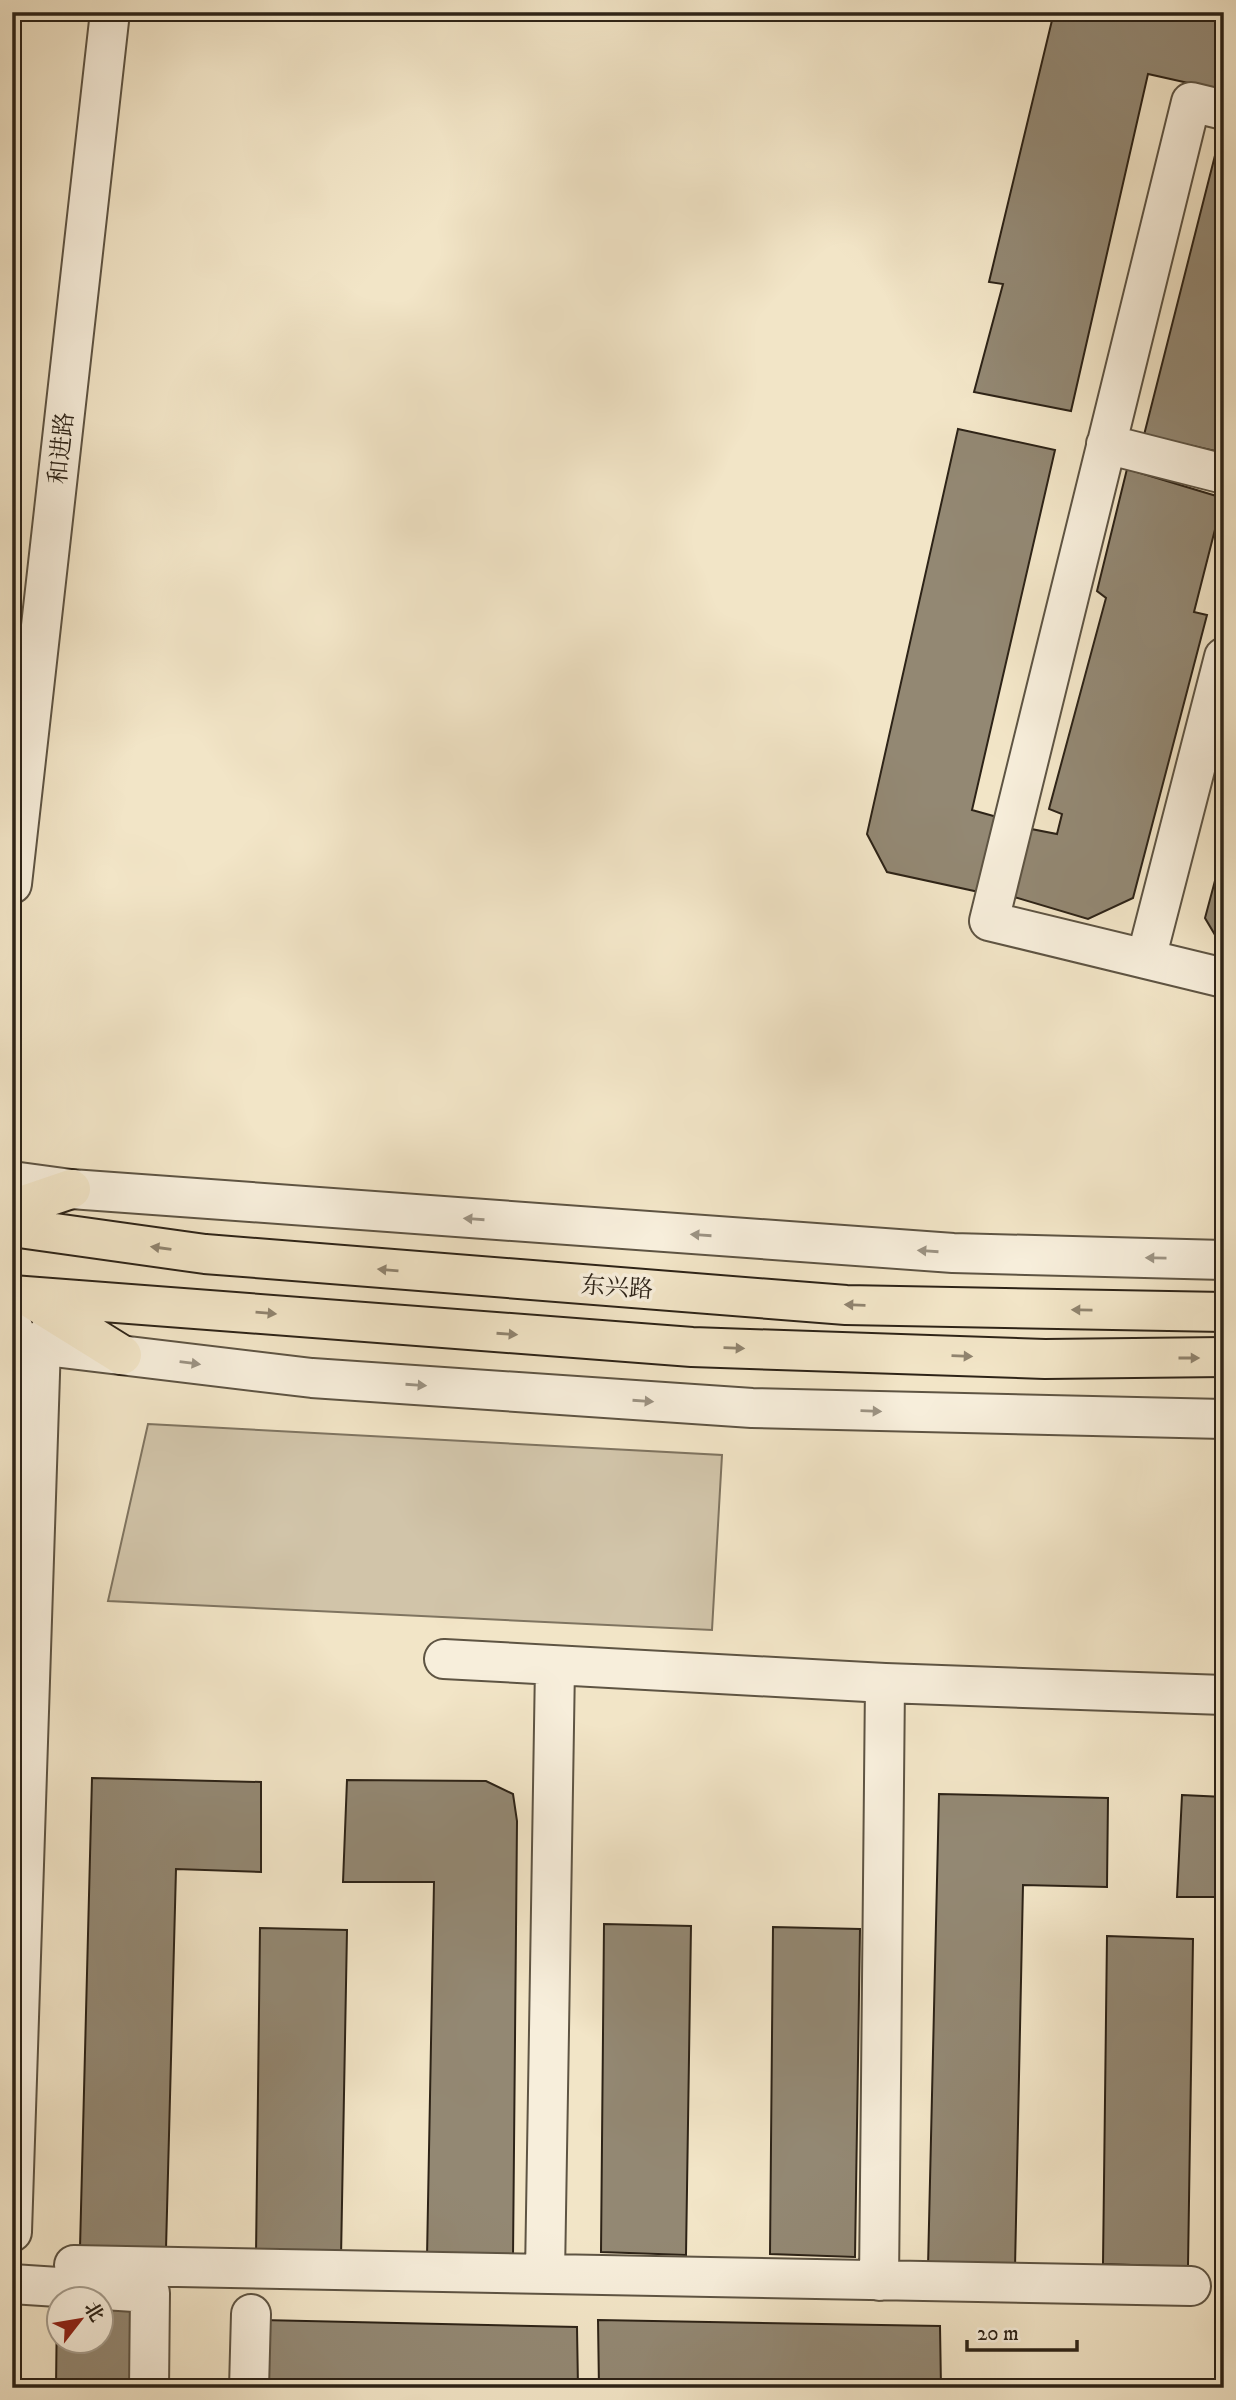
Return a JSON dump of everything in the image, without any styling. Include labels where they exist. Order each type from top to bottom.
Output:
[{"type":"highway","points":[[12,1209],[71,1189]]},
{"type":"highway","name":"东兴路","points":[[12,1227],[205,1254],[846,1305],[1224,1312]]},
{"type":"highway","points":[[27,1323],[98,1301],[692,1347],[1045,1359],[1224,1357]]},
{"type":"highway","points":[[27,1323],[122,1355]]},
{"type":"street","name":"和进路","points":[[12,884],[110,12]]},
{"type":"street","points":[[1224,110],[1191,102],[989,920],[1224,978]]},
{"type":"street","points":[[1106,444],[1224,474]]},
{"type":"street","points":[[1146,959],[1224,657]]},
{"type":"street","points":[[12,1181],[71,1189],[953,1253],[1224,1260]]},
{"type":"street","points":[[12,1621],[27,1323]]},
{"type":"street","points":[[12,2232],[27,1323]]},
{"type":"street","points":[[122,1355],[312,1378],[752,1408],[1224,1419]]},
{"type":"street","points":[[444,1659],[885,1684],[1224,1695]]},
{"type":"street","points":[[545,2274],[555,1666]]},
{"type":"street","points":[[879,2281],[885,1684]]},
{"type":"street","points":[[74,2265],[1191,2286]]},
{"type":"street","points":[[12,2284],[150,2293],[149,2388]]},
{"type":"street","points":[[249,2388],[251,2314]]},
{"type":"shaded area","points":[[148,1424],[722,1455],[712,1630],[108,1601]]},
{"type":"building","points":[[1054,12],[1224,12],[1224,91],[1148,74],[1071,411],[974,392],[1003,284],[989,282]]},
{"type":"building","points":[[1224,120],[1224,453],[1144,435]]},
{"type":"building","points":[[958,429],[1055,450],[972,810],[997,817],[979,892],[887,872],[867,834]]},
{"type":"building","points":[[1127,469],[1223,498],[1194,612],[1207,615],[1133,898],[1088,919],[1011,896],[1026,828],[1057,834],[1062,814],[1049,809],[1106,598],[1097,591]]},
{"type":"building","points":[[1224,847],[1224,950],[1205,918]]},
{"type":"building","points":[[92,1778],[261,1782],[261,1872],[176,1869],[166,2249],[80,2248]]},
{"type":"building","points":[[347,1780],[486,1781],[513,1794],[517,1821],[513,2257],[427,2257],[434,1882],[343,1882]]},
{"type":"building","points":[[939,1794],[1108,1798],[1107,1887],[1023,1885],[1015,2268],[928,2267]]},
{"type":"building","points":[[1182,1795],[1224,1797],[1224,1897],[1177,1897]]},
{"type":"building","points":[[604,1924],[691,1926],[686,2255],[601,2252]]},
{"type":"building","points":[[773,1927],[860,1929],[855,2257],[770,2254]]},
{"type":"building","points":[[260,1928],[347,1930],[341,2258],[256,2255]]},
{"type":"building","points":[[1107,1936],[1193,1939],[1188,2267],[1103,2264]]},
{"type":"building","points":[[116,2302],[139,2303],[138,2388],[56,2388],[56,2354],[116,2354]]},
{"type":"building","points":[[261,2320],[577,2327],[578,2388],[261,2388]]},
{"type":"building","points":[[598,2320],[940,2326],[941,2388],[599,2388]]}]
